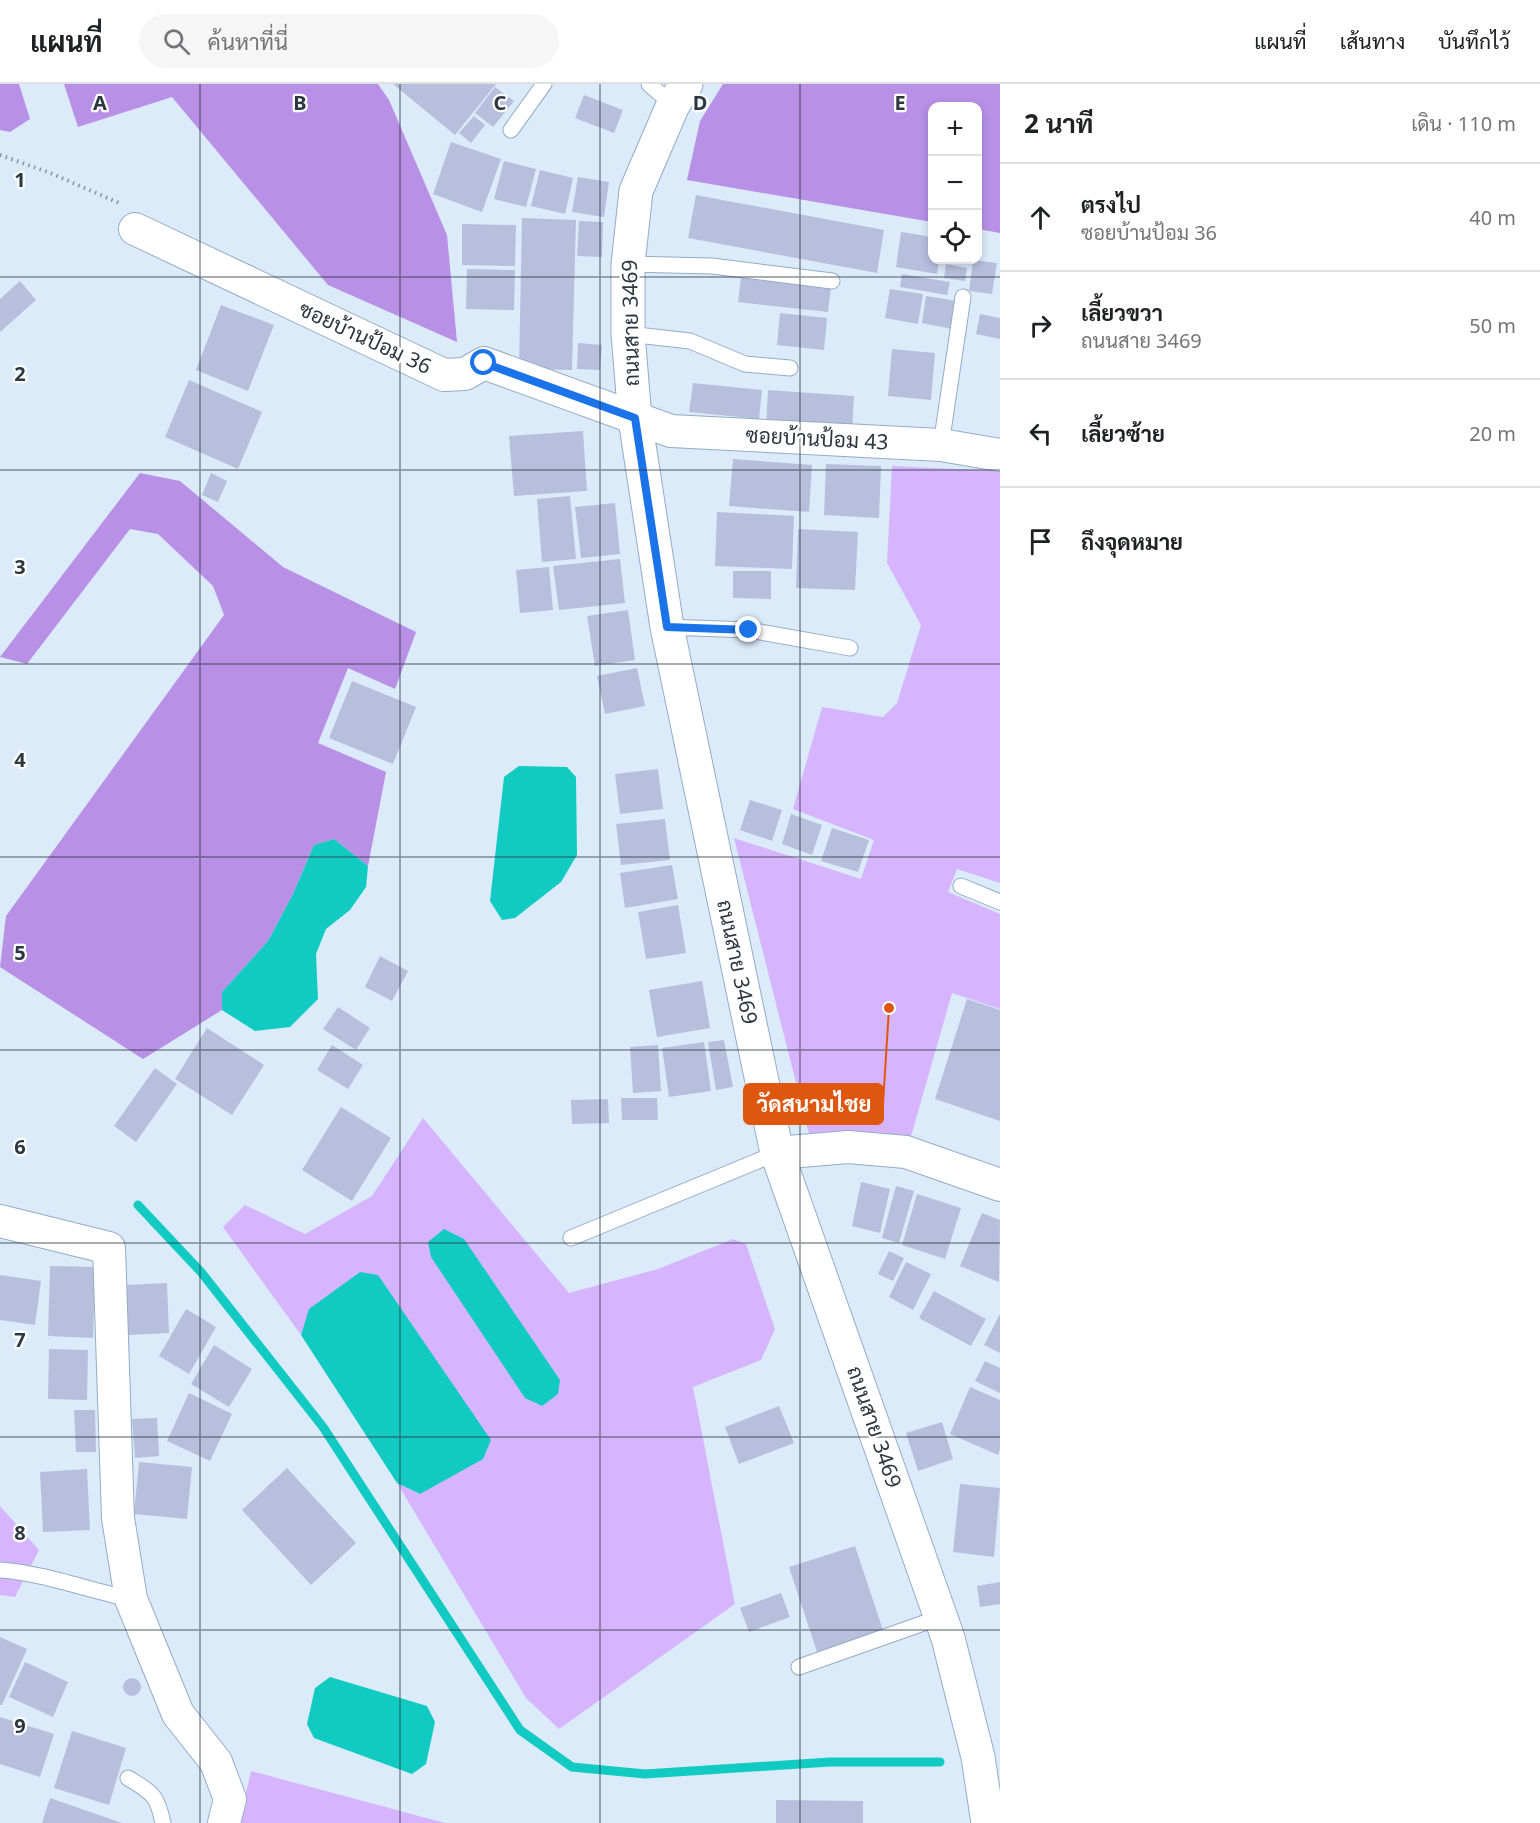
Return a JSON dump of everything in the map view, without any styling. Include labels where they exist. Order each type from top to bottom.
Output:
[{"type":"street","name":"ถนนสาย 3469","points":[[669,91],[636,191],[628,264],[628,334],[635,418],[667,627],[777,1153],[941,1617],[978,1757],[988,1823]]},
{"type":"street","name":"ซอยบ้านป้อม 36","points":[[135,229],[444,375],[465,374],[484,363],[635,418]]},
{"type":"street","name":"ซอยบ้านป้อม 43","points":[[635,418],[671,431],[941,445],[1000,455]]},
{"type":"street","points":[[777,1153],[848,1147],[906,1152],[1000,1185]]},
{"type":"street","points":[[0,1221],[108,1248],[118,1518],[131,1599],[178,1714],[216,1762],[230,1799],[224,1823]]},
{"type":"lane","points":[[511,130],[544,84]]},
{"type":"lane","points":[[628,264],[712,266],[832,281]]},
{"type":"lane","points":[[941,445],[963,297]]},
{"type":"lane","points":[[628,334],[690,341],[746,364],[790,368]]},
{"type":"lane","points":[[667,627],[749,630],[850,648]]},
{"type":"lane","points":[[961,886],[1000,902]]},
{"type":"lane","points":[[571,1239],[777,1153]]},
{"type":"lane","points":[[0,1570],[21,1571],[94,1592],[131,1599]]},
{"type":"lane","points":[[799,1667],[941,1617]]},
{"type":"lane","points":[[128,1778],[152,1794],[159,1805],[163,1823]]},
{"type":"shaded area","points":[[0,84],[19,84],[30,119],[10,132],[0,130]]},
{"type":"shaded area","points":[[64,84],[378,84],[389,100],[447,235],[457,342],[328,285],[172,97],[78,127]]},
{"type":"shaded area","points":[[723,84],[1000,84],[1000,233],[982,230],[982,102],[928,102],[928,221],[687,180],[700,121]]},
{"type":"shaded area","points":[[892,466],[1000,471],[1000,883],[957,869],[948,892],[1000,914],[1000,1009],[952,993],[909,1143],[888,1137],[809,1134],[734,838],[861,879],[874,840],[793,809],[822,707],[883,717],[897,703],[921,625],[887,563]]},
{"type":"shaded area","points":[[140,473],[180,481],[283,567],[416,632],[395,689],[348,668],[318,743],[386,772],[368,866],[334,839],[314,845],[293,894],[268,941],[222,992],[222,1010],[143,1059],[0,967],[6,916],[224,615],[213,586],[158,534],[130,529],[27,664],[0,657]]},
{"type":"shaded area","points":[[519,766],[567,767],[576,777],[577,855],[561,882],[515,918],[502,920],[490,901],[504,777]]},
{"type":"shaded area","points":[[334,839],[368,866],[366,887],[350,910],[326,929],[316,954],[318,999],[290,1027],[255,1031],[222,1010],[222,992],[268,941],[293,894],[314,845]]},
{"type":"shaded area","points":[[423,1118],[569,1293],[658,1269],[733,1239],[746,1244],[775,1329],[761,1360],[693,1387],[735,1604],[559,1729],[526,1698],[397,1483],[420,1494],[360,1272],[310,1309],[301,1335],[223,1227],[245,1205],[305,1234],[372,1196]]},
{"type":"shaded area","points":[[444,1229],[464,1239],[560,1380],[558,1394],[542,1406],[525,1398],[431,1257],[428,1242]]},
{"type":"shaded area","points":[[360,1272],[378,1275],[491,1440],[483,1459],[420,1494],[397,1483],[301,1335],[309,1309]]},
{"type":"shaded area","points":[[0,1506],[39,1550],[15,1597],[0,1595]]},
{"type":"shaded area","points":[[330,1677],[427,1706],[435,1722],[426,1764],[412,1774],[314,1738],[307,1724],[315,1688]]},
{"type":"shaded area","points":[[251,1771],[445,1823],[239,1823]]},
{"type":"building","points":[[393,84],[496,84],[455,135]]},
{"type":"building","points":[[495,87],[514,101],[493,127],[475,113]]},
{"type":"building","points":[[584,95],[623,110],[614,133],[575,118]]},
{"type":"building","points":[[474,116],[485,125],[471,143],[459,133]]},
{"type":"building","points":[[451,142],[501,159],[482,212],[433,194]]},
{"type":"building","points":[[504,161],[536,169],[526,207],[494,199]]},
{"type":"building","points":[[540,170],[573,178],[565,214],[531,206]]},
{"type":"building","points":[[578,177],[609,182],[604,217],[572,212]]},
{"type":"building","points":[[696,195],[884,230],[877,273],[688,238]]},
{"type":"building","points":[[522,218],[576,220],[572,370],[519,369]]},
{"type":"building","points":[[579,221],[603,222],[602,257],[577,256]]},
{"type":"building","points":[[462,224],[516,225],[515,266],[462,265]]},
{"type":"building","points":[[901,232],[928,236],[928,264],[938,264],[937,274],[896,267]]},
{"type":"building","points":[[982,261],[997,263],[992,294],[969,291],[972,264],[982,264]]},
{"type":"building","points":[[946,264],[967,268],[965,281],[944,278]]},
{"type":"building","points":[[467,269],[515,270],[514,310],[466,309]]},
{"type":"building","points":[[902,274],[950,282],[947,295],[900,287]]},
{"type":"building","points":[[741,278],[831,288],[828,312],[738,302]]},
{"type":"building","points":[[20,281],[36,300],[0,332],[0,299]]},
{"type":"building","points":[[890,289],[923,294],[918,324],[885,318]]},
{"type":"building","points":[[926,296],[957,301],[952,329],[922,323]]},
{"type":"building","points":[[221,305],[274,325],[248,391],[196,370]]},
{"type":"building","points":[[780,313],[827,318],[824,350],[777,345]]},
{"type":"building","points":[[980,314],[1000,318],[1000,339],[976,334]]},
{"type":"building","points":[[578,343],[602,345],[600,370],[577,369]]},
{"type":"building","points":[[892,349],[935,353],[931,400],[888,396]]},
{"type":"building","points":[[189,380],[262,412],[238,469],[165,437]]},
{"type":"building","points":[[693,383],[762,390],[759,419],[689,412]]},
{"type":"building","points":[[768,390],[854,396],[852,432],[766,426]]},
{"type":"building","points":[[583,431],[587,491],[514,496],[509,436]]},
{"type":"building","points":[[733,459],[812,465],[809,512],[729,506]]},
{"type":"building","points":[[826,464],[881,466],[879,518],[824,515]]},
{"type":"building","points":[[211,473],[227,481],[218,502],[202,495]]},
{"type":"building","points":[[570,496],[576,559],[542,562],[537,499]]},
{"type":"building","points":[[615,503],[620,554],[581,558],[575,507]]},
{"type":"building","points":[[717,512],[794,516],[792,569],[715,566]]},
{"type":"building","points":[[798,529],[858,532],[855,590],[796,588]]},
{"type":"building","points":[[620,559],[625,603],[559,610],[553,566]]},
{"type":"building","points":[[549,567],[553,610],[520,613],[516,570]]},
{"type":"building","points":[[733,571],[771,571],[771,599],[733,598]]},
{"type":"building","points":[[628,610],[635,660],[595,666],[587,616]]},
{"type":"building","points":[[637,668],[645,706],[605,714],[597,676]]},
{"type":"building","points":[[352,681],[416,707],[393,764],[329,738]]},
{"type":"building","points":[[658,769],[663,809],[620,814],[615,774]]},
{"type":"building","points":[[750,800],[782,810],[772,841],[740,830]]},
{"type":"building","points":[[791,814],[822,825],[812,855],[782,844]]},
{"type":"building","points":[[665,819],[670,860],[621,865],[616,824]]},
{"type":"building","points":[[832,828],[869,840],[858,872],[821,861]]},
{"type":"building","points":[[672,865],[678,899],[625,908],[620,873]]},
{"type":"building","points":[[678,905],[686,953],[646,959],[638,912]]},
{"type":"building","points":[[380,956],[408,971],[392,1001],[365,987]]},
{"type":"building","points":[[702,981],[710,1028],[657,1037],[649,990]]},
{"type":"building","points":[[967,999],[1000,1010],[1000,1121],[935,1099]]},
{"type":"building","points":[[338,1007],[370,1028],[356,1050],[323,1029]]},
{"type":"building","points":[[207,1028],[264,1065],[232,1115],[175,1079]]},
{"type":"building","points":[[724,1040],[733,1087],[716,1090],[708,1042]]},
{"type":"building","points":[[704,1042],[711,1091],[669,1097],[662,1048]]},
{"type":"building","points":[[332,1045],[363,1065],[348,1089],[317,1070]]},
{"type":"building","points":[[658,1045],[661,1091],[633,1093],[630,1047]]},
{"type":"building","points":[[155,1068],[177,1084],[136,1142],[114,1126]]},
{"type":"building","points":[[621,1098],[657,1098],[658,1120],[622,1120]]},
{"type":"building","points":[[608,1099],[609,1123],[572,1124],[571,1100]]},
{"type":"building","points":[[341,1107],[391,1138],[352,1201],[302,1170]]},
{"type":"building","points":[[861,1182],[890,1189],[880,1233],[852,1226]]},
{"type":"building","points":[[896,1186],[914,1191],[899,1243],[882,1238]]},
{"type":"building","points":[[917,1194],[961,1208],[945,1259],[902,1245]]},
{"type":"building","points":[[982,1213],[1000,1220],[999,1282],[960,1266]]},
{"type":"building","points":[[889,1251],[904,1258],[893,1281],[878,1274]]},
{"type":"building","points":[[906,1262],[931,1274],[913,1310],[889,1297]]},
{"type":"building","points":[[50,1266],[95,1267],[93,1338],[48,1336]]},
{"type":"building","points":[[0,1275],[41,1281],[35,1325],[0,1320]]},
{"type":"building","points":[[167,1283],[169,1333],[128,1335],[126,1285]]},
{"type":"building","points":[[934,1291],[986,1319],[971,1346],[919,1318]]},
{"type":"building","points":[[186,1309],[216,1327],[189,1374],[159,1356]]},
{"type":"building","points":[[1000,1314],[1000,1353],[984,1345]]},
{"type":"building","points":[[214,1345],[252,1369],[229,1407],[191,1384]]},
{"type":"building","points":[[49,1349],[88,1350],[87,1400],[48,1399]]},
{"type":"building","points":[[985,1361],[1000,1368],[1000,1393],[975,1381]]},
{"type":"building","points":[[970,1387],[1000,1400],[998,1455],[950,1434]]},
{"type":"building","points":[[189,1393],[232,1414],[210,1461],[167,1441]]},
{"type":"building","points":[[779,1406],[794,1443],[739,1464],[725,1427]]},
{"type":"building","points":[[74,1410],[95,1410],[96,1452],[76,1452]]},
{"type":"building","points":[[157,1418],[159,1456],[135,1458],[132,1419]]},
{"type":"building","points":[[942,1422],[953,1459],[918,1471],[906,1433]]},
{"type":"building","points":[[139,1462],[192,1467],[187,1519],[134,1514]]},
{"type":"building","points":[[287,1468],[356,1543],[311,1585],[242,1510]]},
{"type":"building","points":[[87,1469],[90,1530],[43,1532],[40,1472]]},
{"type":"building","points":[[960,1484],[1000,1488],[994,1557],[953,1552]]},
{"type":"building","points":[[855,1546],[883,1630],[817,1652],[789,1567]]},
{"type":"building","points":[[1000,1582],[1000,1604],[980,1607],[977,1586]]},
{"type":"building","points":[[781,1593],[790,1617],[749,1632],[740,1608]]},
{"type":"building","points":[[0,1637],[27,1649],[2,1705],[0,1705]]},
{"type":"building","points":[[25,1662],[68,1682],[53,1717],[9,1697]]},
{"type":"building","points":[[132,1678],[138,1681],[141,1687],[138,1693],[132,1696],[126,1693],[123,1687],[126,1681]]},
{"type":"building","points":[[0,1717],[54,1734],[40,1777],[0,1764]]},
{"type":"building","points":[[72,1731],[126,1748],[109,1805],[54,1788]]},
{"type":"building","points":[[50,1798],[122,1823],[42,1823]]},
{"type":"building","points":[[776,1800],[863,1801],[863,1823],[776,1823]]},
{"type":"waterway","points":[[138,1205],[201,1272],[323,1427],[520,1730],[572,1767],[645,1774],[830,1762],[940,1762]]},
{"type":"place","name":"วัดสนามไชย","points":[[889,1008]]},
{"type":"route","points":[[484,363],[635,418],[667,627],[749,630]]}]
